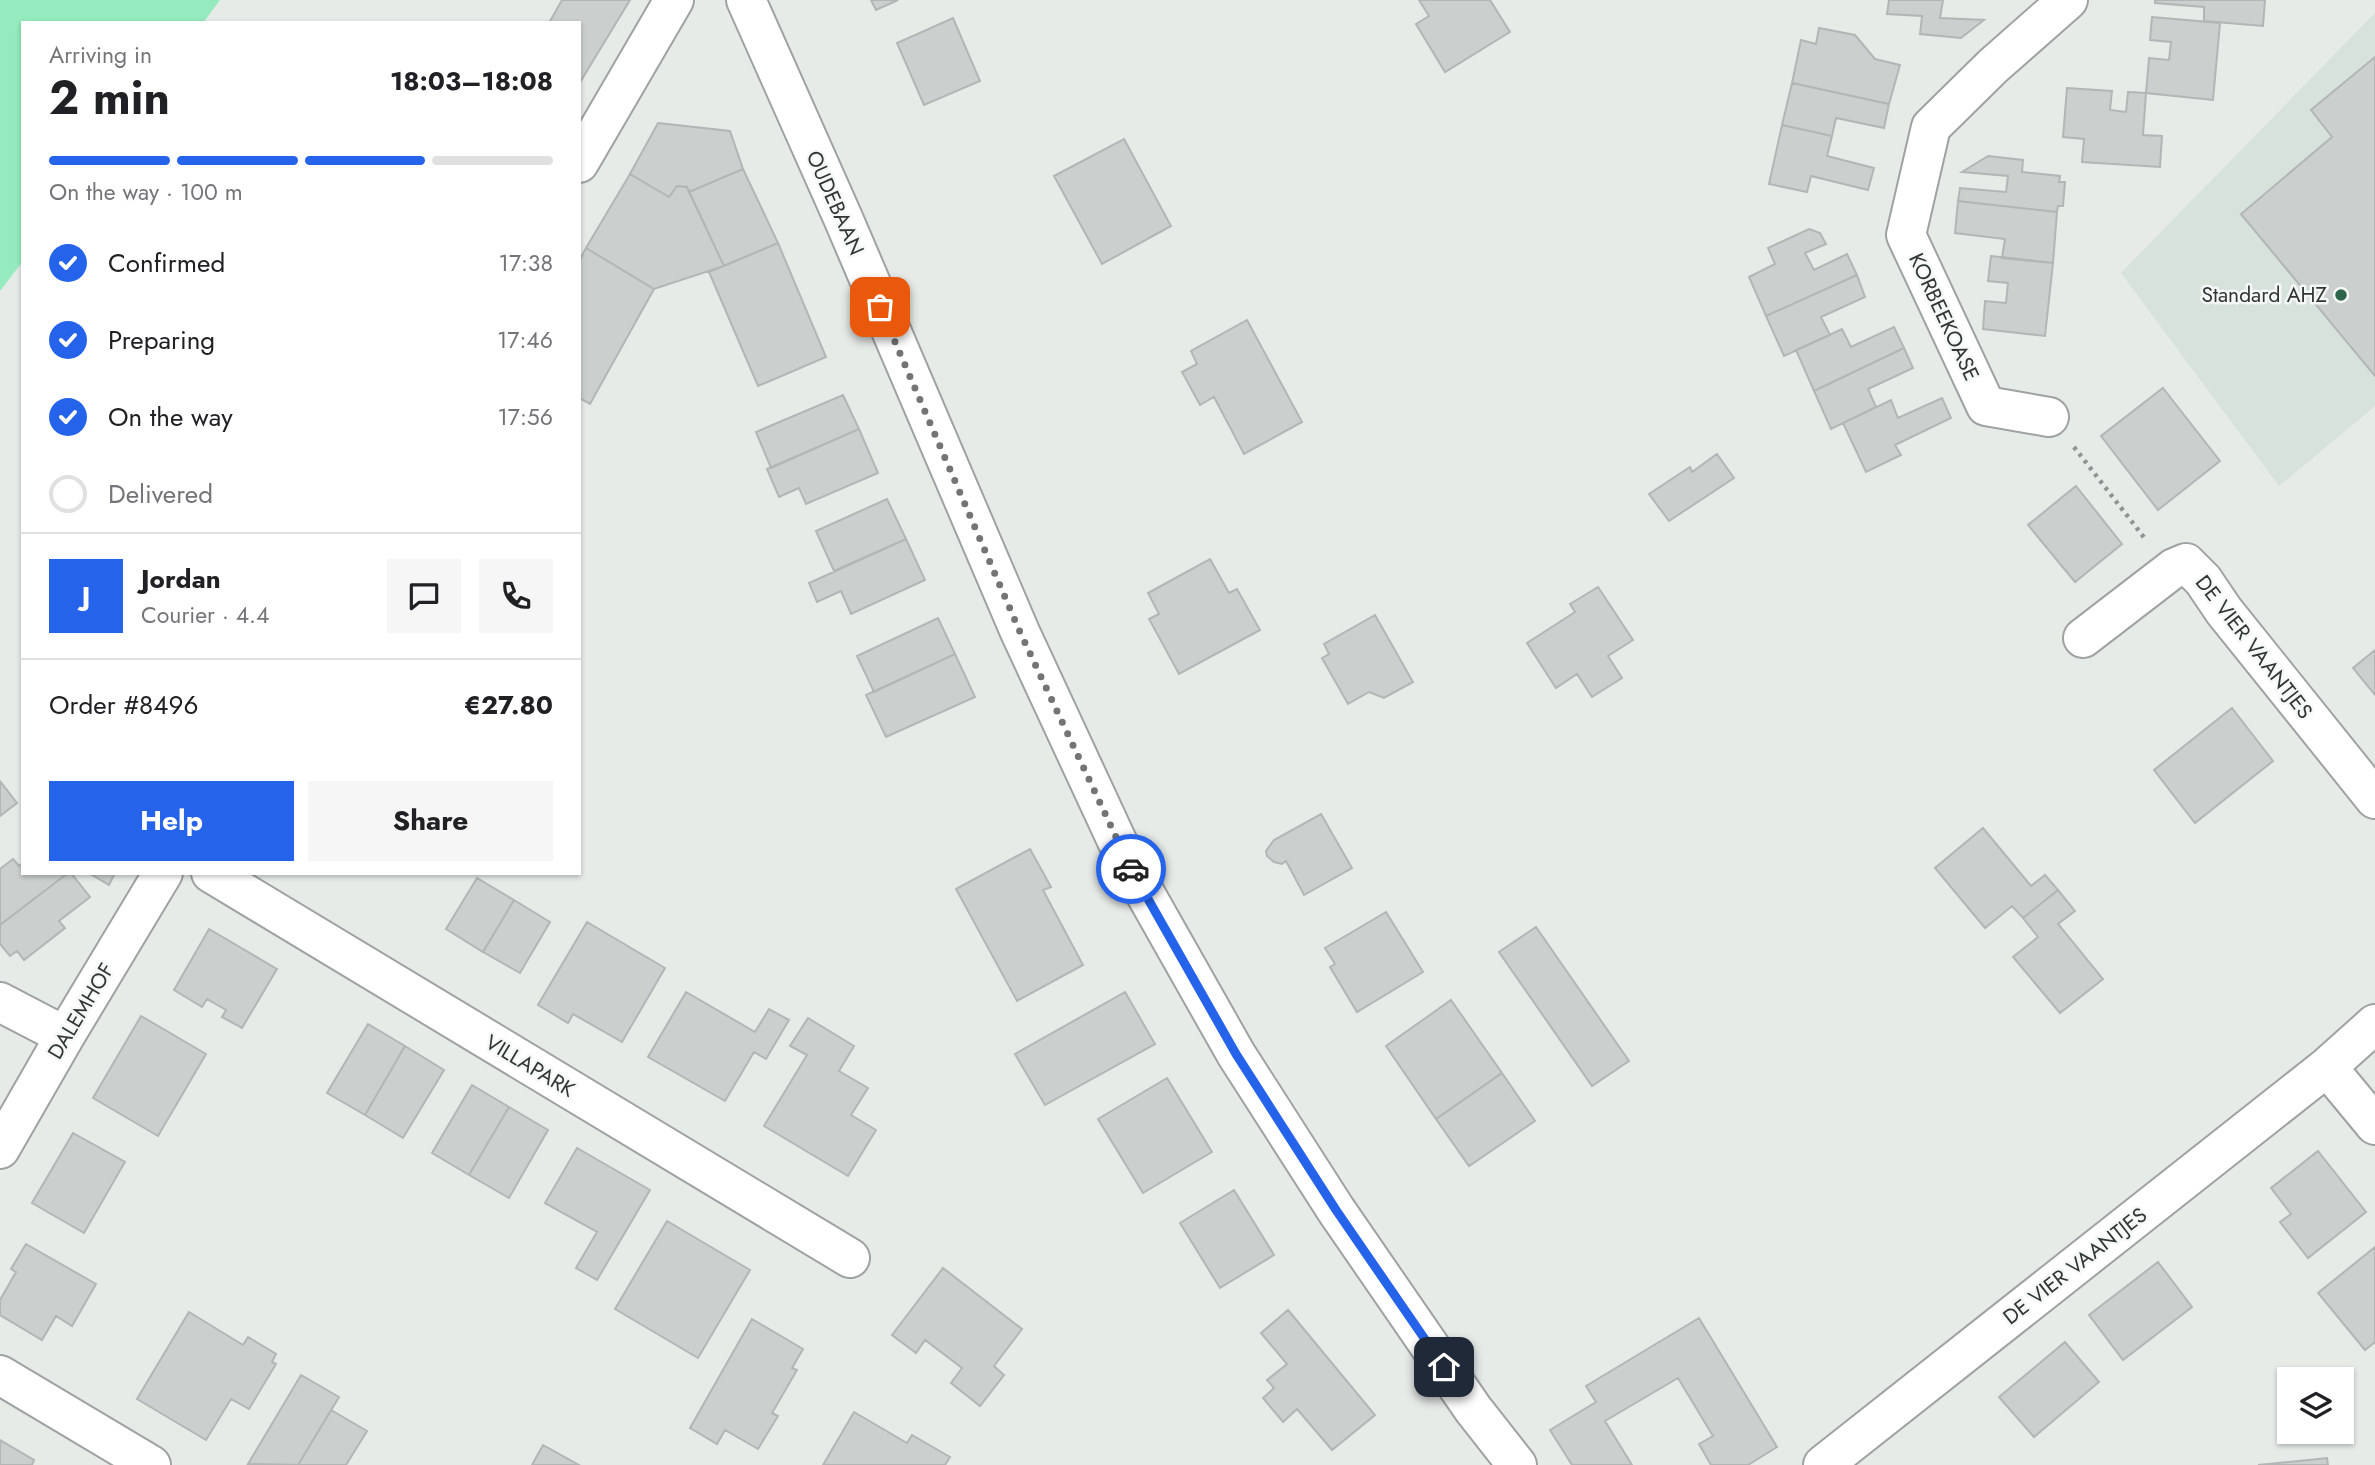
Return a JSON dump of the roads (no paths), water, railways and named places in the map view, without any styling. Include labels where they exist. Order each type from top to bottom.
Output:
[{"type":"street","points":[[581,160],[674,0]]},
{"type":"street","name":"OUDEBAAN","points":[[746,0],[1020,632],[1124,856],[1236,1054],[1336,1210],[1473,1409],[1517,1465]]},
{"type":"street","name":"KORBEEKOASE","points":[[2049,417],[1986,406],[1906,235],[1931,127],[1993,66],[2068,0]]},
{"type":"street","name":"DE VIER VAANTJES","points":[[2083,638],[2174,568],[2186,563],[2203,580],[2224,611],[2375,799]]},
{"type":"street","name":"DALEMHOF","points":[[0,1149],[162,875]]},
{"type":"street","name":"VILLAPARK","points":[[214,875],[850,1258]]},
{"type":"street","points":[[0,1002],[65,1036]]},
{"type":"street","name":"DE VIER VAANTJES","points":[[1823,1465],[2327,1067],[2375,1024]]},
{"type":"street","points":[[2327,1067],[2375,1125]]},
{"type":"street","points":[[0,1375],[151,1465]]},
{"type":"place","name":"Standard AHZ","points":[[2341,295]]}]
